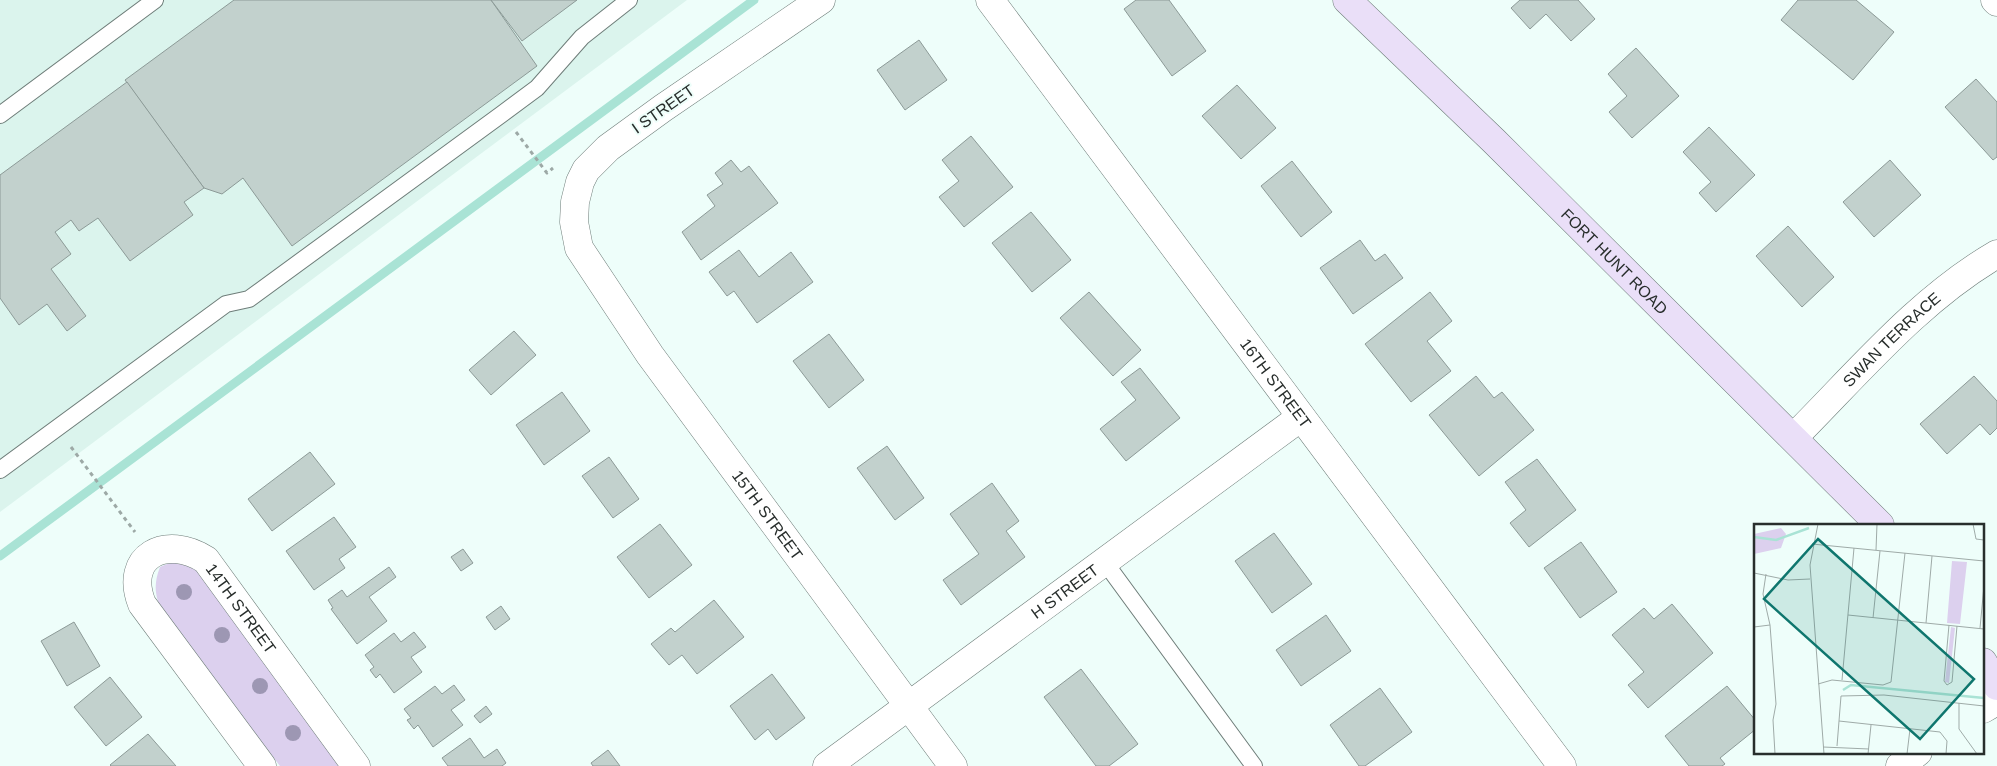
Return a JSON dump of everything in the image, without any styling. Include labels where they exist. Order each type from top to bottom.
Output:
[{"type":"main road","name":"FORT HUNT ROAD","points":[[1347,0],[1494,141],[1794,436],[1879,524]]},
{"type":"main road","points":[[1984,664],[1997,686]]},
{"type":"street","name":"I STREET","points":[[586,259],[579,248],[574,222],[575,202],[580,182],[586,170],[608,148],[663,108],[821,0]]},
{"type":"street","name":"16TH STREET","points":[[990,0],[1562,766]]},
{"type":"street","name":"SWAN TERRACE","points":[[1794,436],[1923,308],[1950,284],[1997,254]]},
{"type":"street","name":"15TH STREET","points":[[586,259],[650,355],[954,766]]},
{"type":"street","name":"H STREET","points":[[827,766],[1301,417]]},
{"type":"street","name":"14TH STREET","points":[[152,554],[161,550],[177,548],[192,551],[206,560],[356,766]]},
{"type":"street","points":[[152,554],[143,563],[137,579],[138,592],[142,604],[262,766]]},
{"type":"street","points":[[1984,708],[1997,701]]},
{"type":"street","points":[[1900,766],[1915,754]]},
{"type":"lane","points":[[0,470],[226,304],[249,299],[537,88],[582,37],[629,0]]},
{"type":"lane","points":[[0,115],[146,3]]},
{"type":"lane","points":[[1104,561],[1254,766]]},
{"type":"path","points":[[529,149],[547,170]]},
{"type":"path","points":[[56,428],[152,554]]},
{"type":"shaded area","points":[[0,0],[687,0],[0,512]]},
{"type":"shaded area","points":[[174,561],[197,567],[344,766],[280,766],[163,614],[158,602],[156,580],[160,567]]},
{"type":"building","points":[[234,0],[491,0],[537,66],[292,246],[243,178],[222,194],[204,188],[125,80]]},
{"type":"building","points":[[491,0],[577,0],[522,41]]},
{"type":"building","points":[[1136,0],[1169,0],[1206,51],[1172,76],[1124,9]]},
{"type":"building","points":[[1520,0],[1578,0],[1595,19],[1571,41],[1546,14],[1530,29],[1511,8]]},
{"type":"building","points":[[1798,0],[1856,0],[1894,32],[1853,80],[1781,20]]},
{"type":"building","points":[[919,40],[947,80],[905,110],[877,70]]},
{"type":"building","points":[[1636,48],[1679,96],[1632,138],[1609,112],[1627,96],[1608,74]]},
{"type":"building","points":[[1976,79],[1997,102],[1997,157],[1993,160],[1945,107]]},
{"type":"building","points":[[127,82],[204,188],[184,202],[193,215],[130,261],[98,218],[79,231],[71,220],[55,232],[71,254],[51,269],[86,316],[67,331],[47,304],[19,325],[0,298],[0,175]]},
{"type":"building","points":[[1237,85],[1276,128],[1241,159],[1202,116]]},
{"type":"building","points":[[1709,127],[1755,175],[1716,212],[1699,193],[1711,182],[1683,152]]},
{"type":"building","points":[[971,136],[1013,187],[964,227],[939,197],[959,181],[942,160]]},
{"type":"building","points":[[731,160],[741,172],[749,166],[778,203],[701,260],[682,232],[715,206],[707,195],[723,184],[715,173]]},
{"type":"building","points":[[1890,160],[1921,195],[1874,237],[1843,202]]},
{"type":"building","points":[[1292,161],[1332,212],[1301,237],[1261,186]]},
{"type":"building","points":[[1031,212],[1071,260],[1032,292],[992,243]]},
{"type":"building","points":[[1788,226],[1834,277],[1802,307],[1756,256]]},
{"type":"building","points":[[1360,240],[1375,261],[1385,254],[1403,278],[1353,314],[1320,268]]},
{"type":"building","points":[[739,250],[759,277],[791,252],[813,282],[757,323],[734,291],[727,296],[709,272]]},
{"type":"building","points":[[1089,292],[1141,350],[1113,376],[1060,318]]},
{"type":"building","points":[[1430,292],[1452,321],[1427,341],[1451,371],[1411,402],[1365,344]]},
{"type":"building","points":[[514,331],[536,355],[491,395],[469,370]]},
{"type":"building","points":[[829,334],[864,380],[829,408],[793,361]]},
{"type":"building","points":[[1140,368],[1180,418],[1126,461],[1100,429],[1136,400],[1121,382]]},
{"type":"building","points":[[1476,376],[1494,398],[1502,392],[1534,430],[1479,476],[1429,415]]},
{"type":"building","points":[[1974,376],[1997,401],[1997,428],[1990,435],[1980,424],[1947,454],[1920,424]]},
{"type":"building","points":[[562,392],[590,431],[544,465],[516,425]]},
{"type":"building","points":[[887,446],[924,498],[895,520],[857,468]]},
{"type":"building","points":[[310,452],[335,484],[272,531],[248,499]]},
{"type":"building","points":[[609,457],[639,499],[613,518],[582,476]]},
{"type":"building","points":[[1537,459],[1576,510],[1529,547],[1510,523],[1526,510],[1505,482]]},
{"type":"building","points":[[992,483],[1019,521],[1006,531],[1025,557],[961,605],[943,580],[979,554],[950,514]]},
{"type":"building","points":[[334,517],[356,547],[339,559],[345,568],[314,590],[286,551]]},
{"type":"building","points":[[660,524],[692,565],[649,598],[617,557]]},
{"type":"building","points":[[1274,533],[1312,584],[1272,613],[1235,561]]},
{"type":"building","points":[[1581,542],[1617,592],[1580,618],[1544,568]]},
{"type":"building","points":[[463,549],[473,563],[461,571],[451,557]]},
{"type":"building","points":[[389,567],[396,577],[369,597],[387,621],[357,644],[331,609],[333,608],[328,600],[342,590],[347,597]]},
{"type":"building","points":[[714,600],[744,637],[697,674],[682,655],[669,665],[651,644],[671,628],[675,632]]},
{"type":"building","points":[[1672,604],[1713,653],[1648,708],[1628,685],[1644,672],[1612,635],[1644,608],[1654,619]]},
{"type":"building","points":[[501,606],[510,619],[495,630],[486,617]]},
{"type":"building","points":[[1326,615],[1351,651],[1301,686],[1276,650]]},
{"type":"building","points":[[74,622],[100,666],[67,686],[41,641]]},
{"type":"building","points":[[414,632],[426,647],[411,657],[422,672],[394,693],[380,674],[376,678],[370,670],[374,667],[365,655],[394,633],[401,642]]},
{"type":"building","points":[[1081,669],[1138,744],[1109,766],[1096,766],[1044,697]]},
{"type":"building","points":[[772,674],[805,718],[776,740],[768,729],[755,740],[730,706]]},
{"type":"building","points":[[110,677],[142,717],[106,746],[74,707]]},
{"type":"building","points":[[454,685],[465,700],[451,710],[463,725],[433,747],[418,725],[414,729],[407,720],[411,718],[404,709],[435,686],[442,694]]},
{"type":"building","points":[[1727,686],[1754,719],[1754,731],[1720,758],[1725,764],[1722,766],[1689,766],[1665,736]]},
{"type":"building","points":[[1380,688],[1412,732],[1365,766],[1359,766],[1330,725]]},
{"type":"building","points":[[486,706],[492,714],[480,723],[474,716]]},
{"type":"building","points":[[148,734],[176,766],[110,765]]},
{"type":"building","points":[[470,738],[484,758],[497,749],[506,763],[502,766],[448,766],[442,758]]},
{"type":"building","points":[[608,750],[620,766],[593,766],[591,763]]},
{"type":"waterway","points":[[0,556],[754,0]]}]
